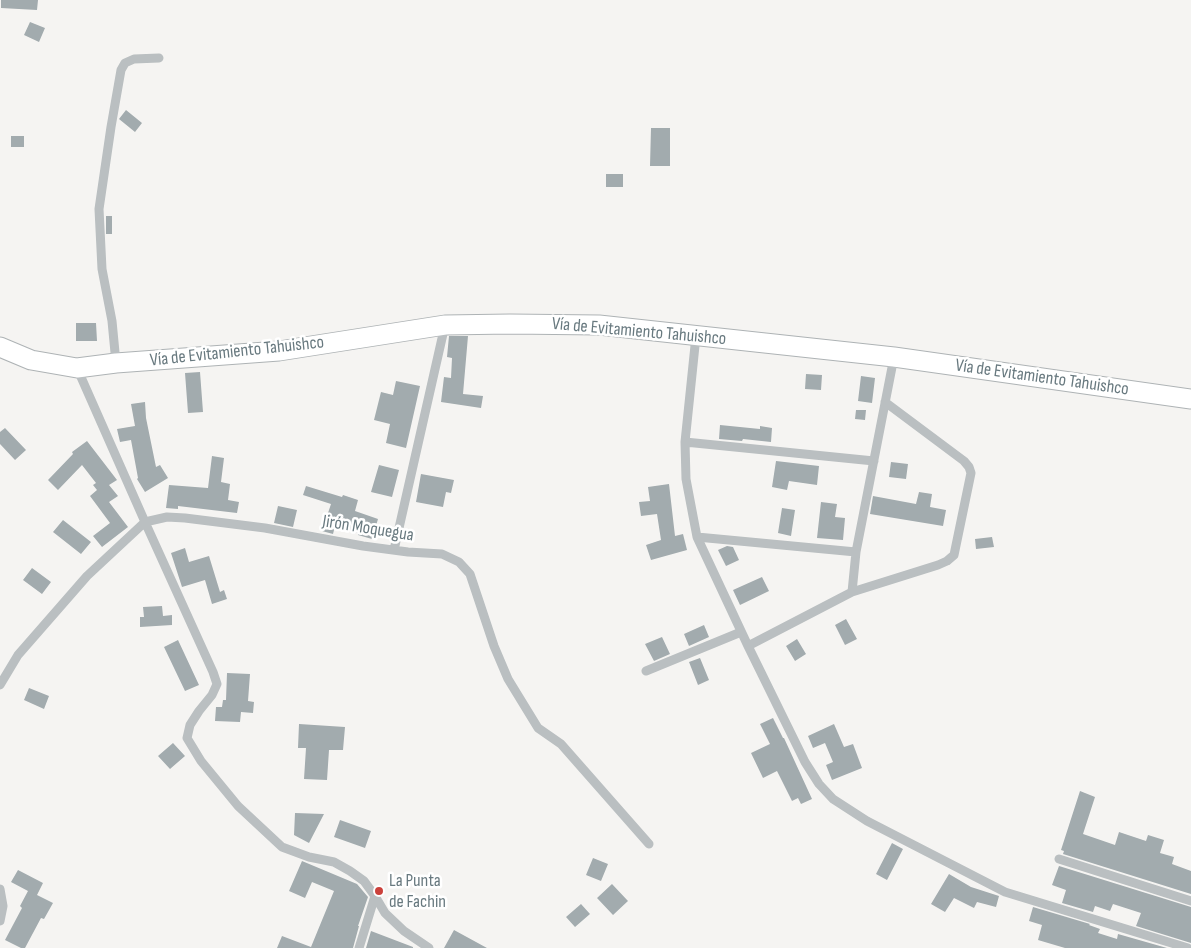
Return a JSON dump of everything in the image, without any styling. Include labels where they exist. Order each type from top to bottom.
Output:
[{"type":"main road","name":"Vía de Evitamiento Tahuishco","points":[[0,347],[31,360],[77,368],[116,363],[279,351],[445,325],[599,325],[894,357],[1191,399]]},
{"type":"street","points":[[116,363],[112,321],[102,269],[99,209],[121,70],[125,63],[134,58],[159,58]]},
{"type":"street","points":[[394,550],[445,325]]},
{"type":"street","points":[[696,336],[684,442],[686,479],[697,537],[805,762],[819,784],[833,799],[867,821],[1005,892],[1188,948]]},
{"type":"street","points":[[852,592],[856,552],[894,357]]},
{"type":"street","points":[[77,368],[217,684],[212,695],[190,725],[187,738],[201,761],[238,806],[282,847],[309,857],[334,862],[364,881],[376,896],[385,914],[404,932],[429,948]]},
{"type":"street","points":[[748,646],[852,592],[938,565],[954,555],[971,473],[969,466],[885,402]]},
{"type":"street","points":[[684,442],[874,460]]},
{"type":"street","name":"Jirón Moquegua","points":[[145,522],[167,518],[185,518],[265,528],[363,546],[442,554],[459,562],[470,574],[494,646],[508,679],[538,728],[561,744],[649,844]]},
{"type":"street","points":[[0,685],[18,655],[87,576],[145,522]]},
{"type":"street","points":[[697,537],[856,552]]},
{"type":"street","points":[[646,671],[741,632]]},
{"type":"street","points":[[1059,860],[1191,901]]},
{"type":"street","points":[[0,890],[3,906],[0,921]]},
{"type":"street","points":[[359,948],[376,896]]},
{"type":"building","points":[[1,0],[38,0],[37,10],[1,8]]},
{"type":"building","points":[[30,22],[45,28],[39,42],[24,35]]},
{"type":"building","points":[[126,110],[142,123],[135,132],[119,119]]},
{"type":"building","points":[[651,128],[670,128],[670,166],[650,166]]},
{"type":"building","points":[[11,136],[24,136],[24,147],[11,147]]},
{"type":"building","points":[[606,174],[623,174],[623,187],[606,187]]},
{"type":"building","points":[[106,216],[112,216],[112,234],[106,234]]},
{"type":"building","points":[[76,323],[96,323],[97,341],[76,341]]},
{"type":"building","points":[[449,336],[468,336],[463,394],[483,396],[481,408],[441,402],[444,377],[451,378],[452,358],[447,357]]},
{"type":"building","points":[[200,372],[203,412],[188,413],[185,373]]},
{"type":"building","points":[[806,374],[822,375],[821,390],[805,389]]},
{"type":"building","points":[[861,376],[875,378],[872,403],[858,401]]},
{"type":"building","points":[[396,381],[420,386],[406,448],[386,443],[390,424],[374,420],[381,392],[393,395]]},
{"type":"building","points":[[145,402],[146,418],[156,467],[160,465],[168,478],[145,492],[137,479],[131,440],[120,442],[117,429],[135,426],[131,404]]},
{"type":"building","points":[[856,410],[866,410],[865,420],[855,419]]},
{"type":"building","points":[[720,425],[760,429],[760,426],[772,428],[771,442],[719,439]]},
{"type":"building","points":[[5,428],[26,450],[15,460],[0,444],[0,432]]},
{"type":"building","points":[[87,441],[117,480],[109,485],[118,496],[109,502],[128,527],[102,547],[93,536],[110,523],[90,496],[97,490],[93,485],[96,483],[82,465],[58,490],[48,480],[73,454],[72,452]]},
{"type":"building","points":[[212,456],[224,458],[221,482],[230,484],[228,500],[239,502],[237,513],[178,506],[178,509],[166,508],[169,485],[208,488]]},
{"type":"building","points":[[776,461],[819,466],[817,485],[789,481],[787,490],[772,487]]},
{"type":"building","points":[[891,462],[908,464],[906,479],[889,477]]},
{"type":"building","points":[[379,465],[399,470],[392,497],[371,492]]},
{"type":"building","points":[[421,474],[454,480],[451,493],[446,492],[443,507],[416,502]]},
{"type":"building","points":[[669,484],[675,536],[683,534],[687,550],[651,560],[646,545],[661,540],[657,514],[641,516],[639,502],[650,501],[648,487]]},
{"type":"building","points":[[306,486],[358,500],[355,511],[378,519],[372,539],[335,526],[333,534],[322,531],[331,504],[303,495]]},
{"type":"building","points":[[919,492],[932,494],[930,507],[946,510],[943,526],[870,514],[873,496],[916,504]]},
{"type":"building","points":[[821,502],[837,504],[835,517],[845,518],[843,540],[817,538]]},
{"type":"building","points":[[278,506],[297,510],[293,527],[274,523]]},
{"type":"building","points":[[782,508],[795,510],[791,536],[778,533]]},
{"type":"building","points":[[63,520],[91,542],[81,554],[53,532]]},
{"type":"building","points":[[992,537],[994,547],[976,549],[975,539]]},
{"type":"building","points":[[727,546],[733,547],[739,560],[726,566],[718,550]]},
{"type":"building","points":[[185,548],[189,562],[209,556],[220,592],[224,590],[227,599],[212,604],[205,580],[182,587],[171,553]]},
{"type":"building","points":[[32,568],[51,582],[42,594],[23,580]]},
{"type":"building","points":[[762,577],[769,591],[740,605],[733,590]]},
{"type":"building","points":[[162,606],[163,616],[172,615],[172,625],[140,627],[140,617],[144,617],[143,607]]},
{"type":"building","points":[[846,619],[857,639],[845,645],[835,625]]},
{"type":"building","points":[[704,625],[709,637],[689,646],[684,634]]},
{"type":"building","points":[[662,637],[670,654],[654,661],[645,644]]},
{"type":"building","points":[[797,639],[806,654],[795,661],[786,646]]},
{"type":"building","points":[[178,640],[199,685],[185,691],[164,647]]},
{"type":"building","points":[[700,658],[709,680],[698,685],[689,662]]},
{"type":"building","points":[[227,673],[250,674],[248,701],[254,702],[253,713],[241,712],[240,722],[215,721],[216,707],[222,707],[223,700],[226,700]]},
{"type":"building","points":[[29,688],[49,696],[44,709],[24,700]]},
{"type":"building","points":[[773,718],[812,799],[801,804],[798,798],[792,801],[777,771],[763,778],[751,753],[770,744],[760,724]]},
{"type":"building","points":[[299,724],[345,727],[343,750],[329,750],[327,780],[304,779],[306,748],[298,748]]},
{"type":"building","points":[[834,724],[844,747],[853,744],[862,768],[832,780],[826,765],[833,762],[825,743],[813,748],[808,736]]},
{"type":"building","points":[[173,743],[185,756],[170,769],[158,756]]},
{"type":"building","points":[[1080,791],[1095,797],[1083,834],[1115,845],[1119,832],[1146,841],[1148,835],[1164,840],[1160,853],[1174,857],[1172,864],[1191,871],[1191,894],[1063,854],[1064,851],[1061,850]]},
{"type":"building","points":[[295,813],[324,814],[309,843],[294,835]]},
{"type":"building","points":[[340,820],[371,831],[365,848],[334,837]]},
{"type":"building","points":[[892,843],[903,849],[887,880],[876,874]]},
{"type":"building","points":[[593,858],[608,864],[601,881],[586,875]]},
{"type":"building","points":[[302,861],[357,884],[368,897],[353,948],[277,948],[282,936],[311,947],[334,891],[312,882],[305,898],[289,891]]},
{"type":"building","points":[[1059,866],[1191,907],[1191,943],[1136,926],[1141,913],[1113,904],[1110,911],[1095,906],[1093,912],[1062,903],[1066,890],[1052,885]]},
{"type":"building","points":[[18,870],[43,883],[37,895],[53,903],[44,919],[41,918],[25,948],[5,940],[22,908],[20,906],[28,891],[11,882]]},
{"type":"building","points":[[949,874],[971,887],[999,896],[996,907],[977,902],[974,908],[954,898],[945,912],[931,904]]},
{"type":"building","points":[[612,884],[628,901],[613,915],[597,898]]},
{"type":"building","points":[[581,904],[590,914],[575,927],[566,917]]},
{"type":"building","points":[[1033,907],[1090,924],[1100,929],[1098,933],[1117,939],[1118,934],[1167,948],[1065,948],[1038,940],[1042,925],[1029,921]]},
{"type":"building","points":[[454,930],[487,948],[444,948]]},
{"type":"building","points":[[371,931],[413,947],[413,948],[366,948]]},
{"type":"place","name":"La Punta de Fachin","points":[[379,891]]}]
